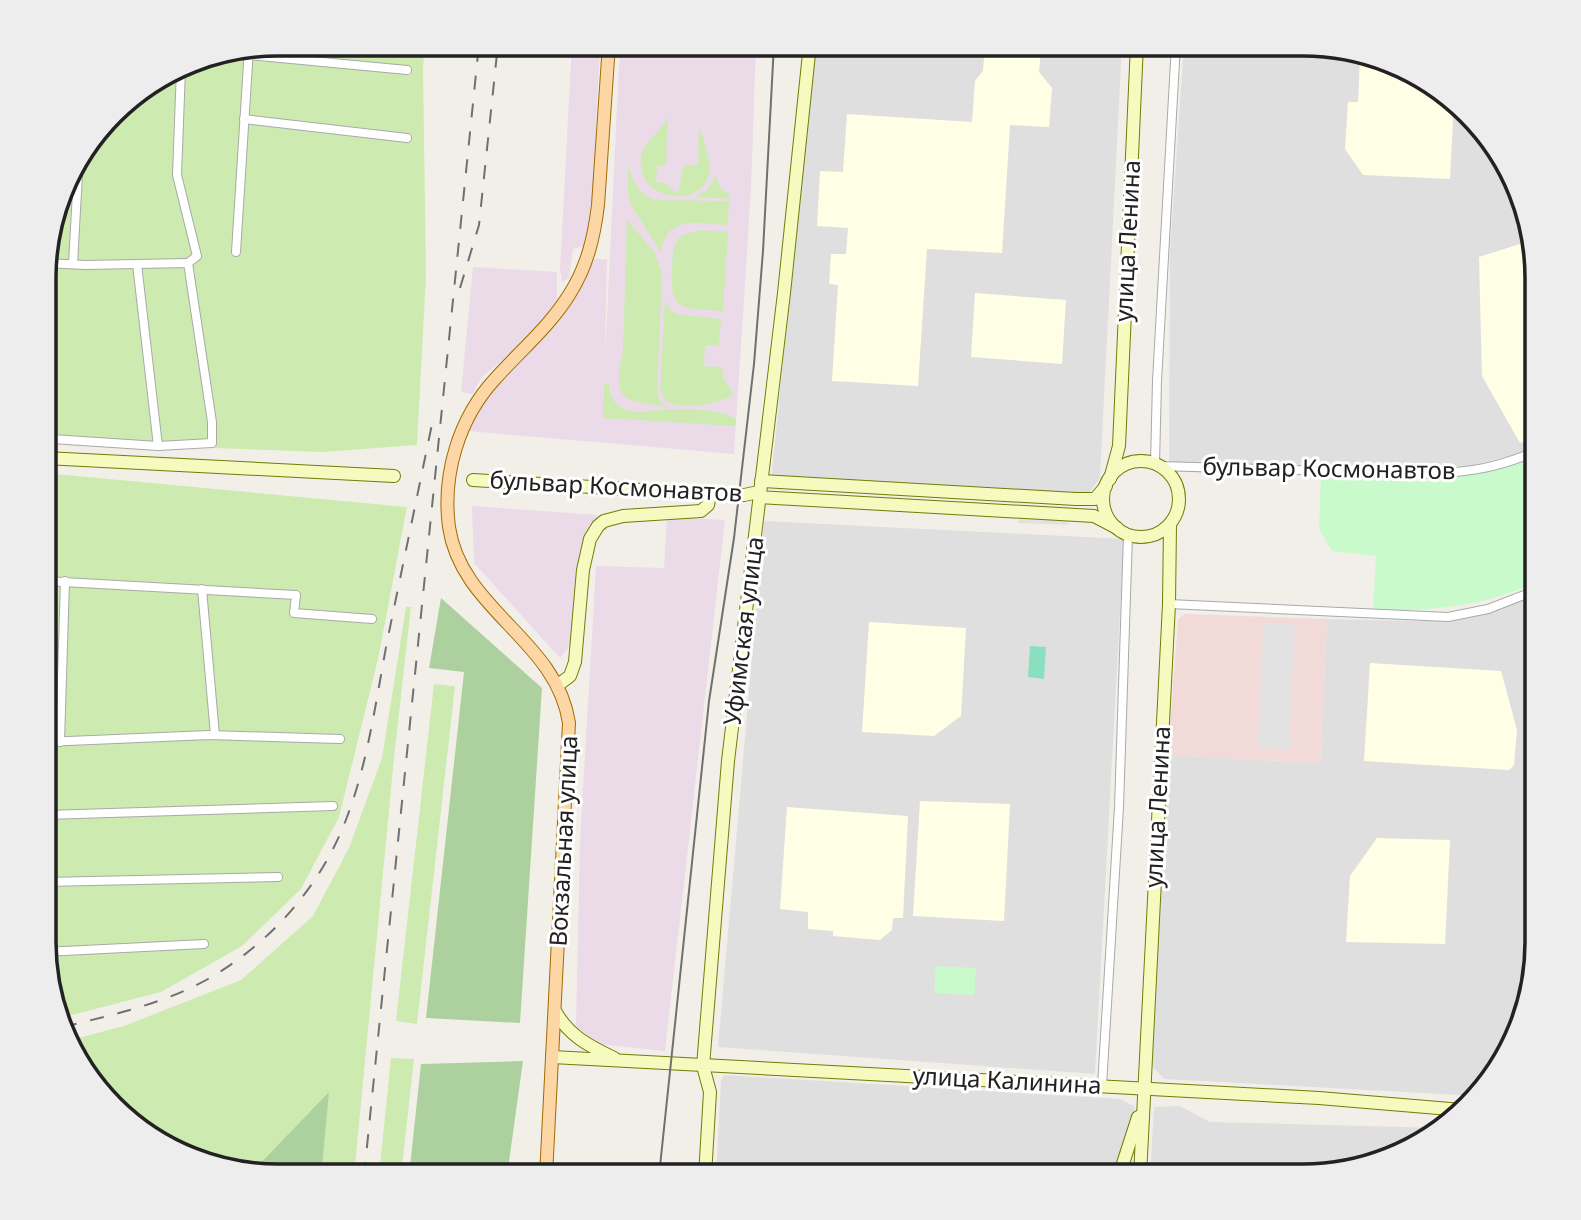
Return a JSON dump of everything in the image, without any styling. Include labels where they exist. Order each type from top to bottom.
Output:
[{"type":"main road","name":"Вокзальная улица","points":[[547,1164],[570,738],[567,708],[558,685],[537,654],[476,588],[460,564],[450,530],[449,483],[458,440],[478,400],[493,380],[558,312],[580,277],[587,260],[596,228],[608,56]]},
{"type":"street","points":[[284,56],[407,70]]},
{"type":"street","name":"Уфимская улица","points":[[706,1164],[710,1092],[703,1066],[729,761],[809,56]]},
{"type":"street","name":"улица Ленина","points":[[1102,1086],[1119,807],[1122,531],[1105,509],[1108,482],[1119,446],[1136,56]]},
{"type":"street","name":"улица Ленина","points":[[1157,465],[1158,369],[1175,56]]},
{"type":"street","points":[[236,252],[249,58]]},
{"type":"street","points":[[57,263],[188,263],[197,256],[177,175],[181,79]]},
{"type":"street","points":[[244,120],[407,138]]},
{"type":"street","points":[[73,264],[77,184]]},
{"type":"street","points":[[56,440],[158,446],[212,443],[212,422],[188,263]]},
{"type":"street","points":[[137,264],[158,446]]},
{"type":"street","points":[[1119,446],[1133,463]]},
{"type":"street","name":"бульвар Космонавтов","points":[[1157,465],[1427,474],[1465,472],[1504,465],[1525,456]]},
{"type":"street","points":[[56,458],[394,476]]},
{"type":"street","points":[[1108,482],[1124,466],[1133,463],[1157,465],[1172,477],[1178,492],[1178,509],[1170,524],[1151,536],[1139,537],[1122,531]]},
{"type":"street","name":"бульвар Космонавтов","points":[[473,480],[710,494],[744,495],[760,490],[1076,499],[1095,499],[1108,482]]},
{"type":"street","name":"бульвар Космонавтов","points":[[760,490],[1094,516],[1122,531]]},
{"type":"street","points":[[558,685],[570,676],[575,662],[583,570],[594,531],[604,522],[622,516],[701,512],[708,505],[710,494]]},
{"type":"street","name":"улица Ленина","points":[[1140,1164],[1169,604],[1170,524]]},
{"type":"street","points":[[1151,536],[1171,550]]},
{"type":"street","points":[[56,581],[296,595],[294,613],[372,619]]},
{"type":"street","points":[[60,741],[65,581]]},
{"type":"street","points":[[202,590],[215,735]]},
{"type":"street","points":[[1169,604],[1448,617],[1488,609],[1525,595]]},
{"type":"street","points":[[56,741],[215,735],[340,739]]},
{"type":"street","points":[[56,815],[333,806]]},
{"type":"street","points":[[56,882],[278,877]]},
{"type":"street","points":[[56,951],[204,944]]},
{"type":"street","points":[[555,1011],[569,1032],[621,1061]]},
{"type":"street","name":"улица Калинина","points":[[552,1057],[1319,1098],[1449,1109]]},
{"type":"street","name":"улица Ленина","points":[[1123,1164],[1137,1122],[1143,1089]]},
{"type":"shaded area","points":[[571,56],[599,56],[591,230],[586,245],[573,249],[569,278],[562,282],[560,269]]},
{"type":"shaded area","points":[[619,56],[756,56],[751,189],[734,454],[468,431],[482,399],[592,259],[607,259],[605,358]]},
{"type":"shaded area","points":[[814,56],[1121,56],[1100,478],[1087,495],[771,481]]},
{"type":"shaded area","points":[[984,56],[1040,56],[1039,72],[1052,88],[1049,127],[1010,125],[1002,253],[927,249],[918,386],[832,381],[838,285],[829,284],[831,254],[846,254],[848,228],[817,226],[820,171],[843,172],[847,114],[972,122],[975,81],[983,71]]},
{"type":"shaded area","points":[[1183,56],[1332,58],[1388,73],[1427,93],[1460,121],[1495,167],[1513,206],[1521,234],[1525,278],[1525,451],[1473,465],[1441,468],[1169,462],[1170,251]]},
{"type":"shaded area","points":[[1360,64],[1401,79],[1427,93],[1450,111],[1453,114],[1450,179],[1363,175],[1345,149],[1348,102],[1358,102]]},
{"type":"shaded area","points":[[1522,243],[1525,278],[1525,441],[1520,443],[1482,376],[1479,257]]},
{"type":"shaded area","points":[[473,267],[557,272],[557,303],[530,337],[481,378],[473,394],[461,392]]},
{"type":"shaded area","points":[[975,293],[1066,300],[1062,364],[971,357]]},
{"type":"shaded area","points":[[472,506],[597,515],[589,552],[580,551],[576,619],[568,648],[560,658],[474,563]]},
{"type":"shaded area","points":[[1019,516],[1069,519],[1068,525],[1018,523]]},
{"type":"shaded area","points":[[667,517],[725,520],[665,1051],[598,1044],[576,1026],[580,841],[596,566],[664,568]]},
{"type":"shaded area","points":[[764,521],[1124,539],[1095,1074],[718,1047]]},
{"type":"shaded area","points":[[1525,597],[1525,957],[1517,1000],[1508,1027],[1488,1066],[1464,1095],[1164,1079],[1152,1066],[1168,755],[1320,763],[1327,619],[1416,621],[1452,618]]},
{"type":"shaded area","points":[[1184,614],[1327,619],[1320,763],[1168,755],[1178,620]]},
{"type":"shaded area","points":[[869,622],[966,628],[961,716],[934,736],[862,732]]},
{"type":"shaded area","points":[[1263,623],[1295,625],[1289,749],[1258,748]]},
{"type":"shaded area","points":[[1370,663],[1501,671],[1517,730],[1514,765],[1509,770],[1364,761]]},
{"type":"shaded area","points":[[920,801],[1010,804],[1004,921],[913,916]]},
{"type":"shaded area","points":[[787,807],[908,816],[903,918],[893,918],[892,930],[880,940],[833,936],[833,931],[808,929],[808,912],[780,909]]},
{"type":"shaded area","points":[[1377,838],[1450,840],[1445,944],[1346,942],[1350,876]]},
{"type":"shaded area","points":[[724,1075],[1121,1099],[1135,1107],[1116,1164],[717,1164],[721,1080]]},
{"type":"shaded area","points":[[1180,1106],[1210,1122],[1426,1128],[1375,1152],[1332,1162],[1151,1164],[1154,1107]]},
{"type":"green space","points":[[424,56],[426,276],[417,445],[323,452],[56,442],[56,278],[60,234],[79,180],[111,131],[131,111],[180,79],[206,68],[249,58]]},
{"type":"green space","points":[[668,117],[666,165],[657,165],[656,182],[665,183],[674,192],[679,191],[683,165],[698,165],[699,125],[708,155],[709,173],[704,185],[683,196],[670,196],[658,191],[648,184],[642,173],[642,152]]},
{"type":"green space","points":[[628,166],[638,188],[651,198],[729,201],[728,225],[695,223],[677,226],[664,240],[661,252],[632,207],[628,194]]},
{"type":"green space","points":[[716,176],[721,188],[730,196],[729,199],[695,197],[707,190]]},
{"type":"green space","points":[[627,220],[655,253],[662,274],[657,396],[669,407],[631,400],[624,396],[620,389]]},
{"type":"green space","points":[[699,230],[728,232],[723,311],[681,306],[673,293],[672,267],[676,243],[681,236]]},
{"type":"green space","points":[[665,301],[676,314],[721,319],[719,346],[705,345],[704,366],[721,367],[724,379],[734,395],[691,406],[666,401],[660,390]]},
{"type":"green space","points":[[604,384],[609,384],[615,402],[629,411],[713,411],[736,419],[735,426],[603,418]]},
{"type":"green space","points":[[1525,461],[1525,587],[1497,597],[1457,606],[1373,610],[1376,556],[1332,551],[1319,529],[1321,473],[1425,482],[1494,471]]},
{"type":"green space","points":[[56,474],[407,507],[378,659],[339,817],[301,889],[242,946],[161,992],[69,1016],[60,986],[56,957]]},
{"type":"green space","points":[[441,598],[542,688],[520,1023],[426,1018],[464,672],[429,668]]},
{"type":"green space","points":[[406,607],[411,607],[355,1164],[249,1162],[193,1147],[167,1134],[121,1099],[102,1077],[78,1038],[124,1026],[241,980],[313,916],[349,848],[382,758]]},
{"type":"green space","points":[[1030,646],[1046,647],[1044,679],[1028,677]]},
{"type":"green space","points":[[434,684],[455,686],[417,1024],[396,1021]]},
{"type":"green space","points":[[936,966],[976,968],[974,995],[934,993]]},
{"type":"green space","points":[[391,1058],[414,1059],[402,1164],[380,1164]]},
{"type":"green space","points":[[523,1061],[509,1164],[410,1164],[421,1064]]},
{"type":"green space","points":[[329,1092],[322,1164],[260,1164]]},
{"type":"tram line","points":[[660,1164],[709,701],[734,538],[754,364],[773,56]]},
{"type":"railway","points":[[365,1164],[478,56]]},
{"type":"railway","points":[[460,288],[479,225],[497,56]]},
{"type":"railway","points":[[72,1025],[155,1002],[208,979],[253,948],[273,930],[309,889],[324,866],[347,817],[366,753],[432,424]]}]
